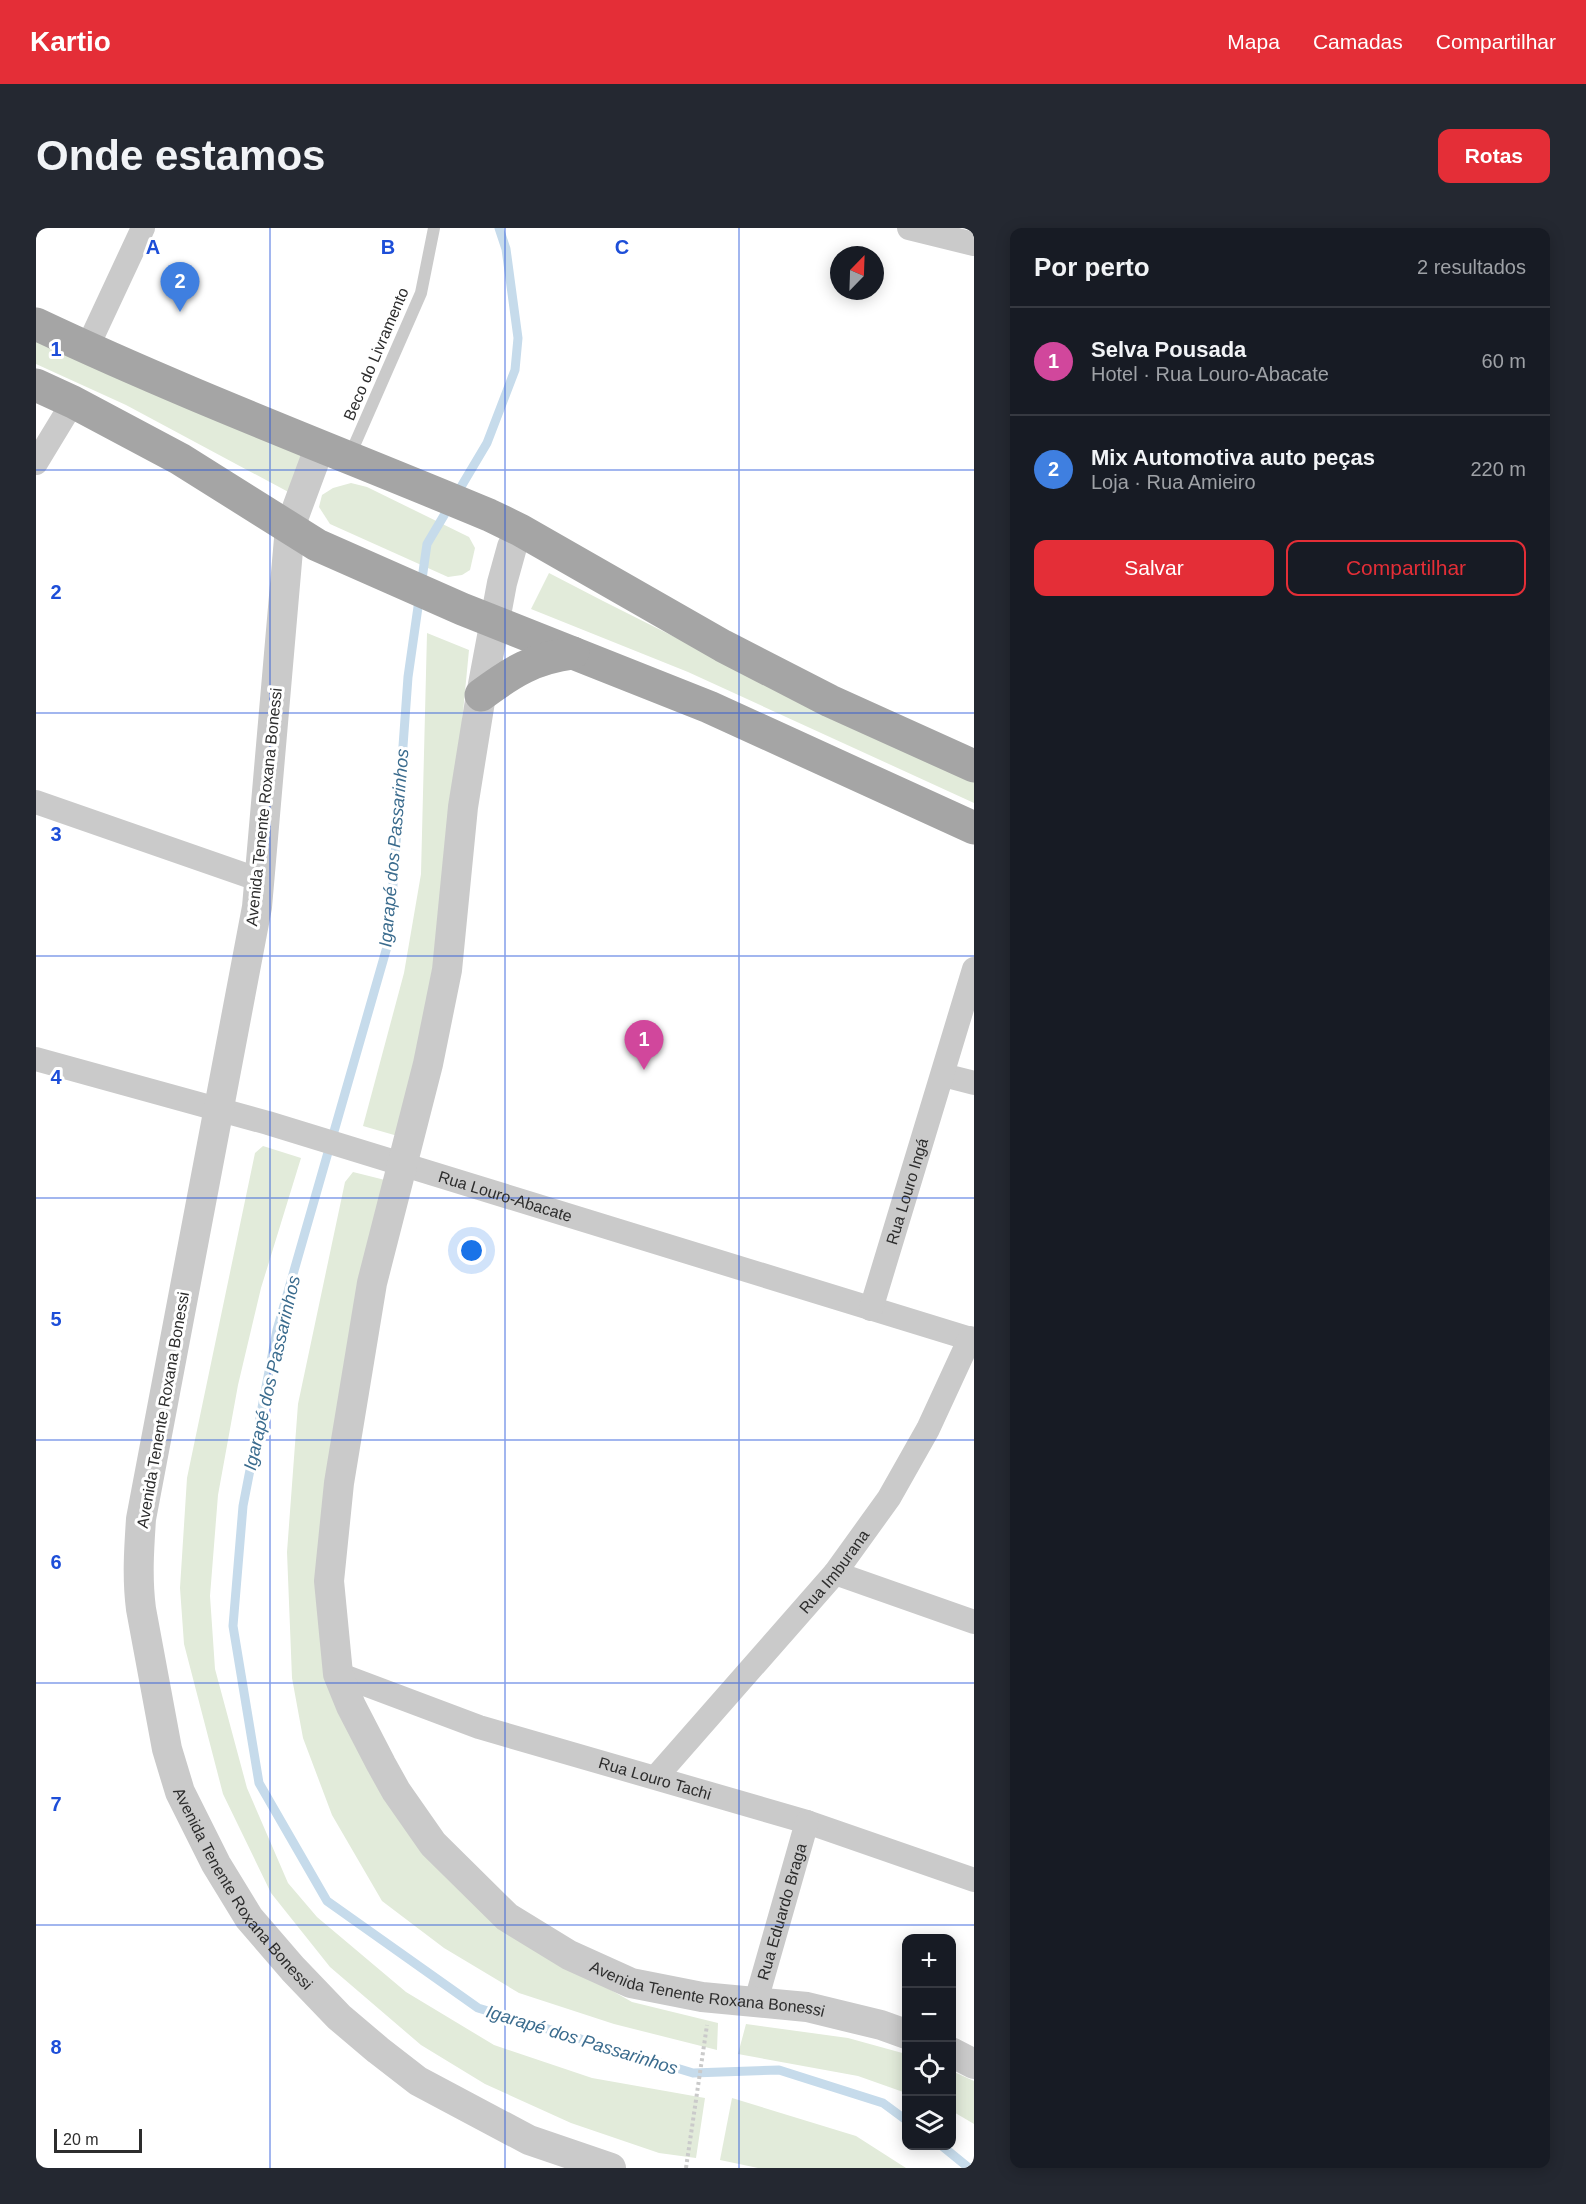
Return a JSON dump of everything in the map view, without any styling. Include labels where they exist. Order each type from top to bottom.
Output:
[{"type":"main road","points":[[36,324],[87,348],[489,515],[520,530],[723,646],[830,701],[974,766]]},
{"type":"main road","points":[[36,385],[180,459],[317,545],[462,609],[709,707],[974,828]]},
{"type":"main road","points":[[481,695],[513,671],[532,662],[573,653]]},
{"type":"street","points":[[87,348],[143,228]]},
{"type":"street","points":[[909,228],[974,244]]},
{"type":"street","points":[[36,463],[73,402]]},
{"type":"street","name":"Avenida Tenente Roxana Bonessi","points":[[335,451],[290,527],[257,908],[141,1519],[138,1560],[141,1609],[167,1749],[180,1792],[216,1864],[249,1918],[339,2017],[418,2080],[529,2140],[611,2168]]},
{"type":"street","name":"Avenida Tenente Roxana Bonessi","points":[[520,530],[506,563],[481,695],[463,807],[447,970],[428,1064],[400,1165],[372,1282],[333,1532],[329,1581],[338,1674],[351,1706],[381,1764],[396,1791],[427,1836],[507,1917],[569,1955],[631,1983],[702,1997],[807,2007],[881,2025],[902,2033]]},
{"type":"street","points":[[36,802],[260,880]]},
{"type":"street","name":"Rua Louro Ingá","points":[[871,1309],[974,969]]},
{"type":"street","name":"Rua Louro-Abacate","points":[[36,1059],[268,1123],[972,1339]]},
{"type":"street","points":[[943,1075],[974,1083]]},
{"type":"street","name":"Rua Imburana","points":[[656,1777],[835,1573],[889,1498],[928,1429],[972,1339]]},
{"type":"street","points":[[835,1573],[974,1622]]},
{"type":"street","name":"Rua Louro Tachi","points":[[338,1674],[479,1727],[807,1822],[974,1880]]},
{"type":"street","name":"Rua Eduardo Braga","points":[[756,2001],[807,1822]]},
{"type":"street","points":[[956,2055],[974,2064]]},
{"type":"lane","name":"Beco do Livramento","points":[[335,451],[421,293],[434,228]]},
{"type":"path","points":[[686,2168],[709,2018]]},
{"type":"green space","points":[[36,336],[313,454],[294,495],[126,405],[36,364]]},
{"type":"green space","points":[[351,483],[367,487],[469,537],[475,548],[470,570],[462,575],[448,577],[330,524],[319,507],[322,495],[333,488]]},
{"type":"green space","points":[[549,573],[760,679],[974,778],[974,803],[688,672],[531,609]]},
{"type":"green space","points":[[427,633],[469,650],[447,878],[408,1139],[363,1126],[404,973],[421,874]]},
{"type":"green space","points":[[263,1146],[301,1158],[261,1288],[238,1385],[218,1495],[210,1596],[215,1669],[247,1788],[288,1883],[317,1917],[406,1992],[494,2045],[592,2078],[705,2098],[696,2158],[659,2153],[571,2123],[485,2084],[421,2045],[330,1967],[271,1893],[223,1794],[184,1644],[180,1588],[187,1478],[255,1153]]},
{"type":"green space","points":[[353,1172],[385,1180],[328,1519],[367,1756],[525,1941],[632,2002],[718,2023],[717,2050],[614,2024],[519,1993],[444,1948],[382,1901],[332,1815],[303,1738],[292,1678],[287,1552],[298,1404],[345,1182]]},
{"type":"green space","points":[[746,2024],[848,2038],[902,2053],[902,2092],[858,2076],[738,2054]]},
{"type":"green space","points":[[956,2073],[974,2081],[974,2124],[956,2113]]},
{"type":"green space","points":[[732,2098],[856,2136],[906,2168],[758,2168],[720,2160]]},
{"type":"waterway","name":"Igarapé dos Passarinhos","points":[[499,228],[506,249],[518,338],[515,370],[487,443],[427,544],[408,677],[389,940],[277,1330],[243,1506],[233,1626],[259,1783],[327,1901],[478,2008],[693,2073],[779,2070],[883,2103],[902,2117]]},
{"type":"waterway","name":"Igarapé dos Passarinhos","points":[[947,2150],[969,2168]]},
{"type":"place","name":"Mix Automotiva auto peças","points":[[180,312]]},
{"type":"place","name":"Selva Pousada","points":[[644,1070]]}]
